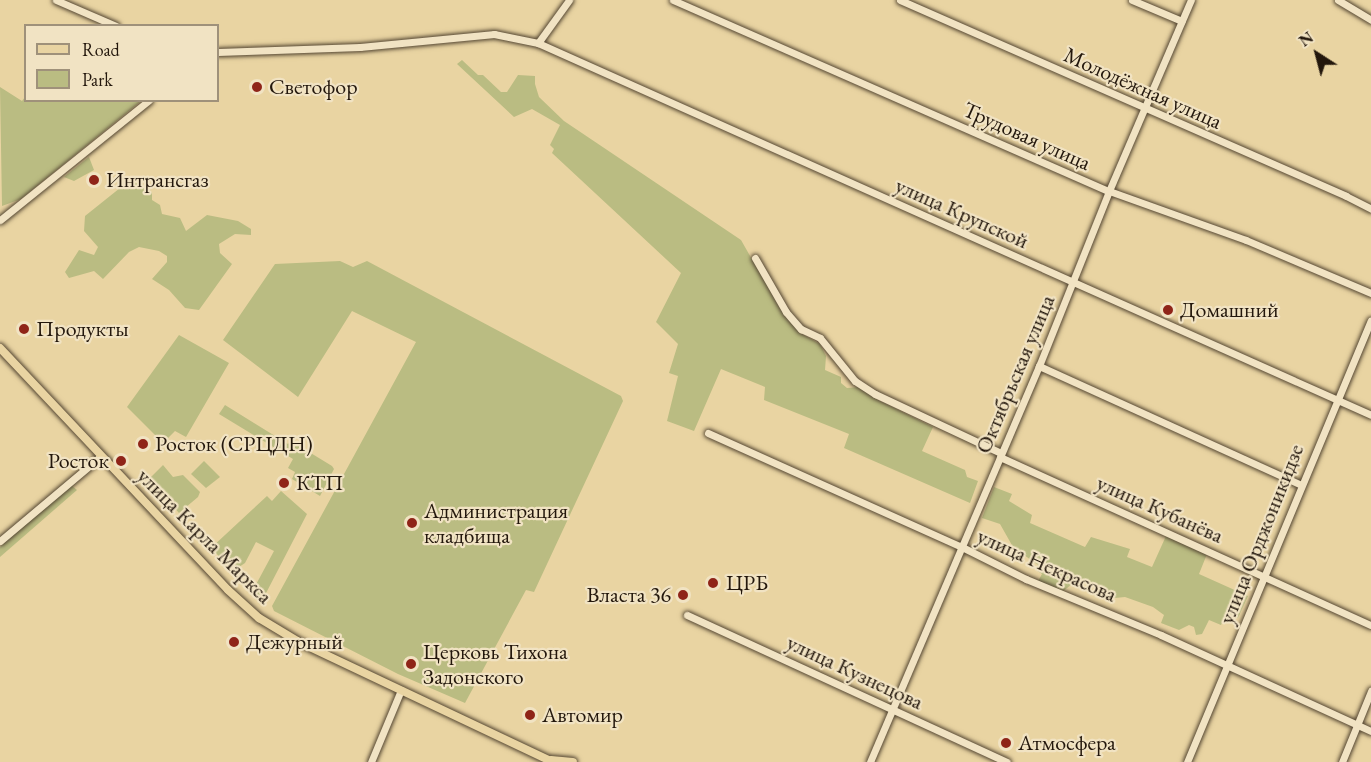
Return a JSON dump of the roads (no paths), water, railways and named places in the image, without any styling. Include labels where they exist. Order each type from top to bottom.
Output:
[{"type":"main road","name":"улица Карла Маркса","points":[[0,348],[228,590],[259,618],[299,642],[547,760],[573,762]]},
{"type":"street","points":[[56,0],[111,24]]},
{"type":"street","points":[[538,43],[569,0]]},
{"type":"street","name":"Трудовая улица","points":[[673,0],[1109,191],[1246,240],[1371,293]]},
{"type":"street","name":"Молодёжная улица","points":[[900,0],[1371,209]]},
{"type":"street","points":[[1132,0],[1182,21]]},
{"type":"street","name":"Октябрьская улица","points":[[870,762],[894,710],[960,546],[1040,366],[1109,191],[1191,0]]},
{"type":"street","points":[[1338,0],[1371,20]]},
{"type":"street","name":"улица Крупской","points":[[219,52],[360,46],[494,34],[538,43],[1371,415]]},
{"type":"street","points":[[0,220],[147,102]]},
{"type":"street","name":"улица Кубанёва","points":[[754,258],[786,312],[801,329],[820,338],[855,381],[875,394],[1000,455],[1371,625]]},
{"type":"street","name":"улица Орджоникидзе","points":[[1186,762],[1371,321]]},
{"type":"street","points":[[1040,366],[1301,485]]},
{"type":"street","name":"улица Некрасова","points":[[708,433],[960,546],[1026,579],[1151,631],[1371,731]]},
{"type":"street","points":[[0,542],[101,456]]},
{"type":"street","name":"улица Кузнецова","points":[[687,615],[1007,762]]},
{"type":"street","points":[[371,762],[401,690]]},
{"type":"street","points":[[1342,762],[1371,691]]},
{"type":"place","name":"Светофор","points":[[257,87]]},
{"type":"place","name":"Интрансгаз","points":[[94,180]]},
{"type":"place","name":"Домашний","points":[[1168,310]]},
{"type":"place","name":"Продукты","points":[[24,329]]},
{"type":"place","name":"Росток (СРЦДН)","points":[[143,444]]},
{"type":"place","name":"Росток","points":[[121,461]]},
{"type":"place","name":"КТП","points":[[284,483]]},
{"type":"place","name":"Администрация кладбища","points":[[412,523]]},
{"type":"place","name":"ЦРБ","points":[[713,583]]},
{"type":"place","name":"Власта 36","points":[[683,595]]},
{"type":"place","name":"Дежурный","points":[[234,642]]},
{"type":"place","name":"Церковь Тихона Задонского","points":[[411,664]]},
{"type":"place","name":"Автомир","points":[[530,715]]},
{"type":"place","name":"Атмосфера","points":[[1006,743]]}]
